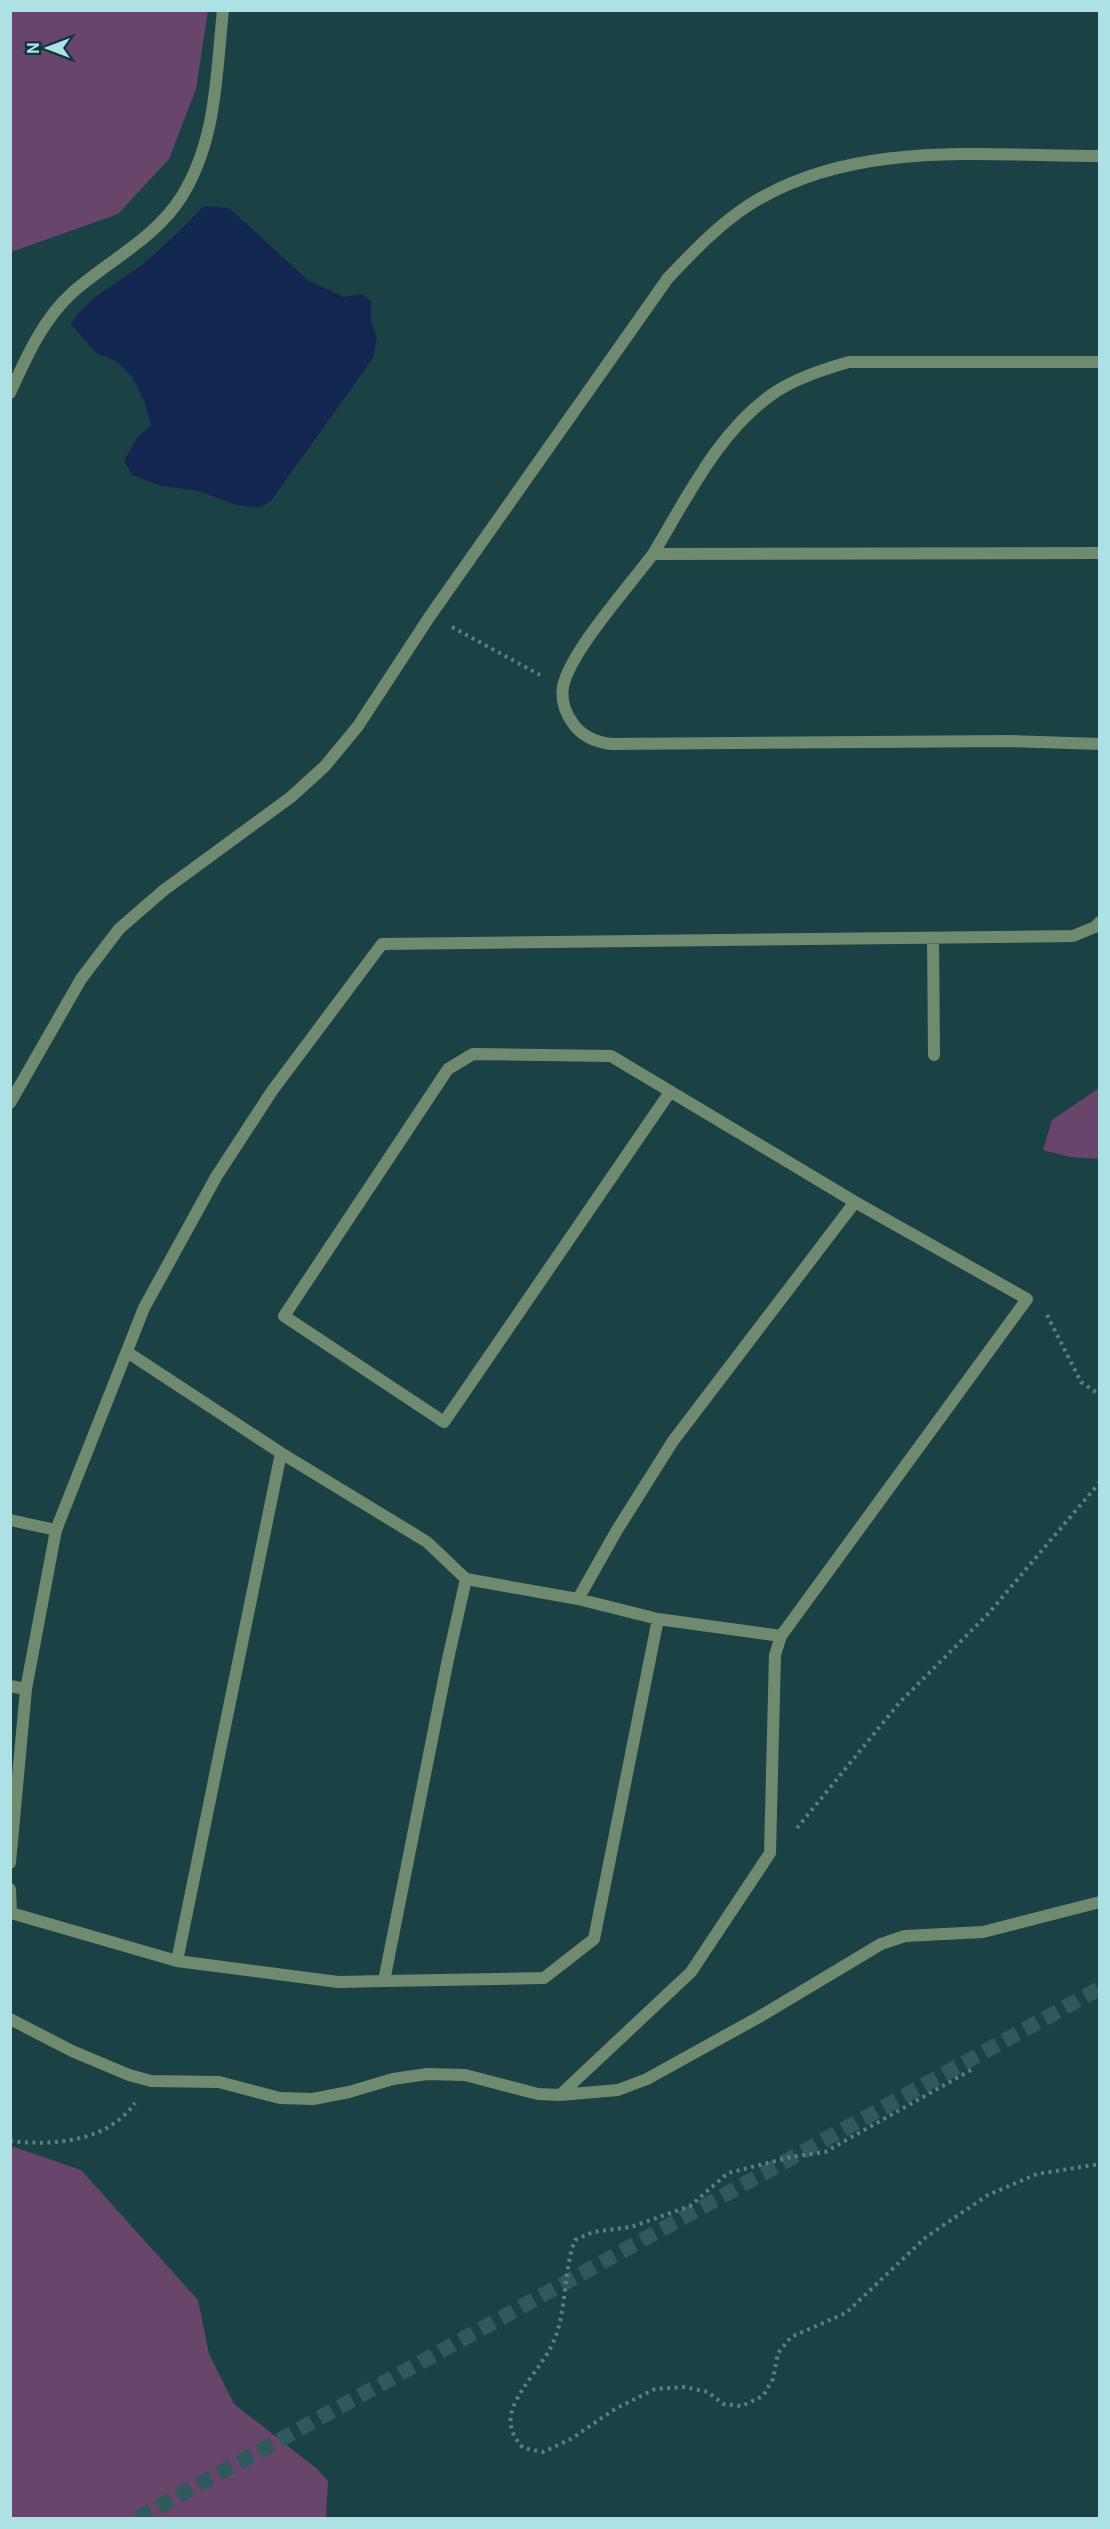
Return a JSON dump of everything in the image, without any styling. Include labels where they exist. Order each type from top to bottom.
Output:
[{"type":"street","points":[[10,393],[47,322],[65,301],[155,228],[181,197],[201,155],[214,110],[223,10]]},
{"type":"street","points":[[10,1102],[81,979],[119,929],[164,890],[291,797],[325,766],[358,726],[430,616],[668,278],[705,239],[749,205],[798,180],[850,163],[904,155],[1100,156]]},
{"type":"street","points":[[1100,362],[849,362],[813,372],[776,392],[743,420],[716,452],[653,554],[603,618],[572,664],[563,687],[564,704],[574,726],[587,737],[611,744],[1010,741],[1100,744]]},
{"type":"street","points":[[653,554],[1100,553]]},
{"type":"street","points":[[10,1863],[26,1689],[56,1530],[144,1308],[216,1177],[272,1091],[382,944],[1073,936],[1095,927],[1100,922]]},
{"type":"street","points":[[933,938],[934,1055]]},
{"type":"street","points":[[560,2095],[691,1972],[770,1853],[775,1655],[782,1636],[1026,1299],[855,1202],[611,1056],[473,1054],[448,1069],[284,1316],[444,1422],[670,1092]]},
{"type":"street","points":[[578,1599],[617,1530],[673,1441],[855,1202]]},
{"type":"street","points":[[127,1352],[281,1453],[427,1542],[466,1580],[578,1599],[658,1619],[782,1636]]},
{"type":"street","points":[[177,1961],[281,1453]]},
{"type":"street","points":[[10,1520],[56,1530]]},
{"type":"street","points":[[384,1981],[448,1659],[466,1580]]},
{"type":"street","points":[[10,1889],[11,1913],[177,1961],[338,1982],[544,1978],[594,1939],[658,1619]]},
{"type":"street","points":[[10,1686],[26,1689]]},
{"type":"street","points":[[10,2019],[72,2051],[129,2075],[151,2081],[219,2082],[280,2098],[313,2099],[350,2092],[393,2079],[427,2074],[465,2075],[538,2094],[560,2095],[618,2090],[647,2079],[759,2018],[881,1944],[905,1936],[983,1932],[1100,1902]]},
{"type":"path","points":[[430,616],[563,687]]},
{"type":"path","points":[[1026,1299],[1044,1309],[1081,1382],[1100,1395]]},
{"type":"path","points":[[770,1853],[788,1839],[900,1702],[988,1614],[1100,1482]]},
{"type":"path","points":[[972,2070],[825,2151],[728,2173],[690,2206],[631,2227],[593,2232],[575,2240],[569,2256],[563,2308],[551,2347],[511,2413],[511,2433],[523,2448],[543,2452],[571,2439],[615,2409],[655,2389],[685,2387],[708,2392],[723,2404],[742,2406],[763,2396],[773,2379],[778,2353],[791,2337],[846,2313],[927,2236],[988,2195],[1037,2174],[1100,2164]]},
{"type":"path","points":[[10,2141],[38,2144],[82,2138],[109,2128],[132,2108],[151,2081]]},
{"type":"shaded area","points":[[11,10],[208,11],[196,89],[169,159],[118,214],[11,252]]},
{"type":"shaded area","points":[[1099,1088],[1099,1159],[1070,1157],[1043,1150],[1052,1120]]},
{"type":"shaded area","points":[[11,2146],[81,2170],[198,2300],[209,2354],[234,2404],[316,2468],[328,2481],[326,2518],[11,2518]]},
{"type":"water","points":[[204,206],[229,208],[309,281],[344,297],[362,294],[371,301],[371,321],[377,338],[373,358],[271,501],[259,508],[236,505],[199,491],[162,486],[132,475],[124,461],[137,438],[151,425],[145,403],[132,377],[116,361],[96,353],[71,324],[93,299],[148,260]]},
{"type":"tunnel","points":[[138,2518],[1100,1988]]}]
